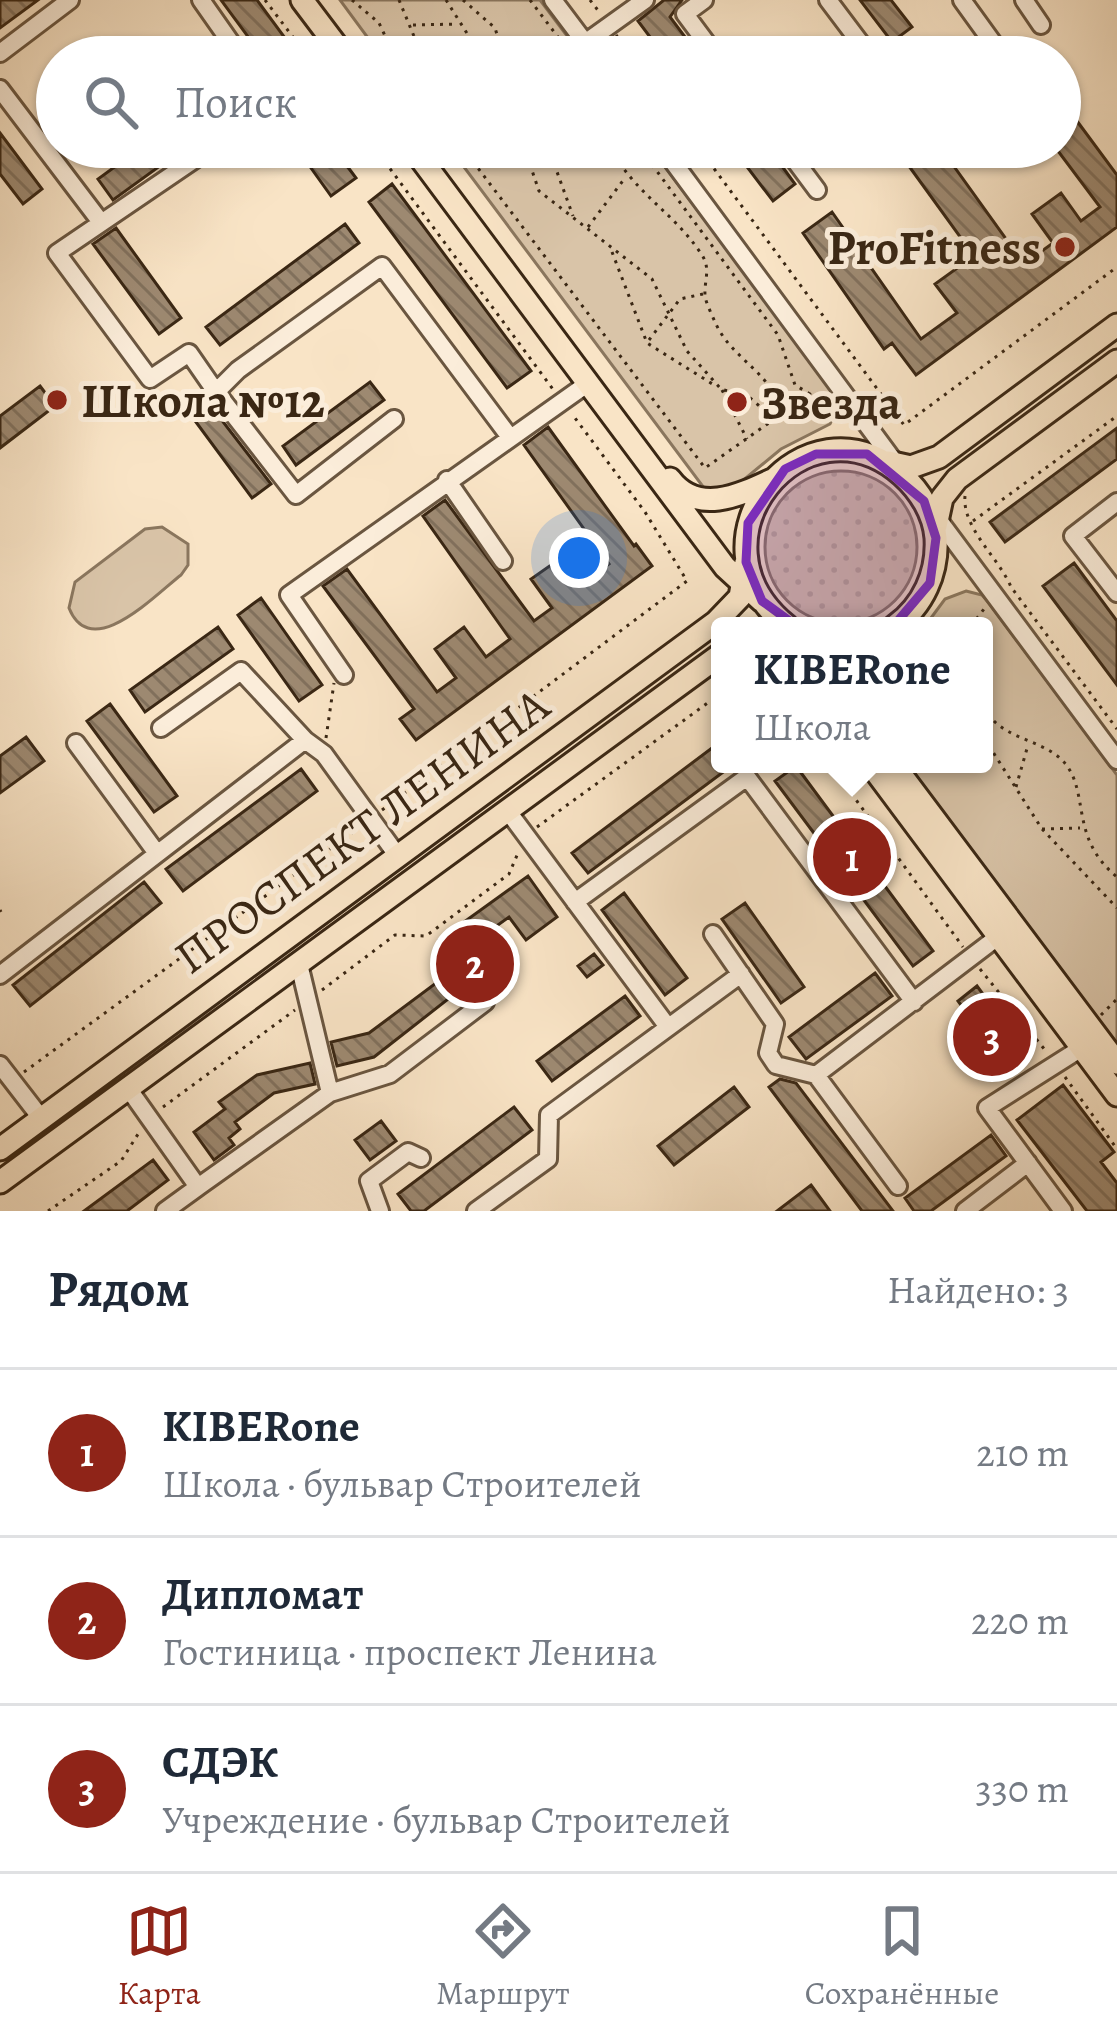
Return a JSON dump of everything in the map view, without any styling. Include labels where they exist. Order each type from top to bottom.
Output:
[{"type":"main road","points":[[302,0],[329,36]]},
{"type":"main road","points":[[316,0],[343,36]]},
{"type":"main road","points":[[428,168],[587,384],[761,605]]},
{"type":"main road","points":[[441,168],[677,488],[695,499],[744,494],[801,459],[832,451],[850,451],[895,468],[923,465],[1117,325]]},
{"type":"main road","points":[[906,617],[930,583],[932,519],[957,479],[1117,361]]},
{"type":"main road","points":[[895,468],[932,519]]},
{"type":"main road","points":[[761,605],[746,562],[748,523],[772,480]]},
{"type":"main road","name":"ПРОСПЕКТ ЛЕНИНА","points":[[722,617],[733,607],[761,605]]},
{"type":"main road","name":"ПРОСПЕКТ ЛЕНИНА","points":[[0,1149],[711,626]]},
{"type":"main road","name":"ПРОСПЕКТ ЛЕНИНА","points":[[0,1182],[711,662]]},
{"type":"main road","points":[[877,773],[999,936],[1093,1034],[1117,1095]]},
{"type":"main road","points":[[900,773],[1117,1063]]},
{"type":"street","points":[[0,53],[70,0]]},
{"type":"street","points":[[201,0],[226,36]]},
{"type":"street","points":[[553,0],[574,36]]},
{"type":"street","points":[[603,36],[645,0]]},
{"type":"street","points":[[701,36],[679,7],[704,0]]},
{"type":"street","points":[[828,0],[855,36]]},
{"type":"street","points":[[962,0],[988,36]]},
{"type":"street","points":[[1024,0],[1040,25]]},
{"type":"street","points":[[0,88],[36,136]]},
{"type":"street","points":[[60,168],[100,221]]},
{"type":"street","points":[[181,168],[57,253],[150,379],[189,353],[296,495],[394,419]]},
{"type":"street","points":[[677,168],[895,468]]},
{"type":"street","points":[[801,168],[817,190]]},
{"type":"street","points":[[216,392],[238,370],[382,266],[509,436]]},
{"type":"street","points":[[340,669],[289,595],[587,384]]},
{"type":"street","points":[[447,480],[503,561]]},
{"type":"street","points":[[1117,502],[1073,536],[1117,592]]},
{"type":"street","points":[[932,519],[1117,760]]},
{"type":"street","points":[[161,728],[241,670],[305,740],[324,754],[398,855]]},
{"type":"street","points":[[0,975],[305,740]]},
{"type":"street","points":[[76,743],[156,852]]},
{"type":"street","points":[[575,902],[747,777],[914,1002]]},
{"type":"street","points":[[507,810],[668,1027]]},
{"type":"street","points":[[713,934],[775,1024],[768,1053],[776,1065],[816,1076],[898,1186]]},
{"type":"street","points":[[816,1076],[999,936]]},
{"type":"street","points":[[299,964],[330,1093]]},
{"type":"street","points":[[476,1211],[548,1159],[549,1115],[741,974]]},
{"type":"street","points":[[165,1211],[330,1093],[390,1075],[485,1002]]},
{"type":"street","points":[[1063,1211],[986,1108],[1056,1064],[1093,1034]]},
{"type":"street","points":[[0,1065],[41,1118]]},
{"type":"street","points":[[128,1088],[199,1187]]},
{"type":"street","points":[[380,1211],[368,1181],[408,1152],[421,1158]]},
{"type":"street","points":[[964,1211],[1028,1163]]},
{"type":"path","points":[[266,0],[293,36]]},
{"type":"path","points":[[352,0],[380,23],[386,36]]},
{"type":"path","points":[[399,0],[415,36]]},
{"type":"path","points":[[446,0],[469,36]]},
{"type":"path","points":[[464,0],[495,28],[497,36]]},
{"type":"path","points":[[530,0],[567,36]]},
{"type":"path","points":[[411,25],[461,24]]},
{"type":"path","points":[[12,1081],[687,580],[645,512],[390,168]]},
{"type":"path","points":[[478,168],[705,468],[810,394],[795,385],[778,335],[655,168]]},
{"type":"path","points":[[531,168],[538,191],[652,279],[677,338],[721,389],[747,439]]},
{"type":"path","points":[[556,168],[574,217]]},
{"type":"path","points":[[621,168],[705,258],[709,281],[705,294],[722,335],[774,393],[768,414]]},
{"type":"path","points":[[714,168],[904,425],[1117,267]]},
{"type":"path","points":[[588,227],[626,177]]},
{"type":"path","points":[[612,251],[646,344],[721,389],[749,397],[774,419]]},
{"type":"path","points":[[646,344],[680,299],[705,294]]},
{"type":"path","points":[[971,523],[1117,416]]},
{"type":"path","points":[[965,489],[964,512],[1004,568],[1011,587],[1117,730]]},
{"type":"path","points":[[977,617],[988,602]]},
{"type":"path","points":[[324,754],[340,669]]},
{"type":"path","points":[[48,1211],[122,1161],[148,1118],[394,935],[426,936],[509,874],[526,835],[711,701]]},
{"type":"path","points":[[993,719],[1010,733],[1059,757],[1074,778],[1082,828],[1100,862],[1117,877]]},
{"type":"path","points":[[1016,787],[1028,743]]},
{"type":"path","points":[[993,752],[1042,829],[1117,908]]},
{"type":"path","points":[[837,773],[1117,1149]]},
{"type":"path","points":[[1042,829],[1082,828]]},
{"type":"path","points":[[1093,1034],[1117,999]]},
{"type":"highlighted area","points":[[816,454],[867,454],[924,501],[936,538],[930,583],[891,629],[814,639],[762,601],[746,562],[748,523],[785,469]]},
{"type":"shaded area","points":[[340,0],[540,0],[567,36],[367,36]]},
{"type":"shaded area","points":[[465,168],[666,168],[833,390],[838,408],[830,424],[781,449],[735,487],[715,492],[704,488]]},
{"type":"shaded area","points":[[826,473],[856,473],[883,484],[904,505],[915,532],[911,576],[895,601],[870,617],[812,617],[787,601],[767,562],[767,532],[778,505],[799,484]]},
{"type":"shaded area","points":[[162,527],[188,544],[188,565],[181,575],[124,620],[92,629],[79,623],[69,608],[75,582],[145,529]]},
{"type":"shaded area","points":[[966,591],[982,595],[1117,775],[1117,1044],[913,773],[993,773],[993,617],[932,617],[945,599]]},
{"type":"building","points":[[0,0],[38,0],[0,28]]},
{"type":"building","points":[[221,0],[257,0],[284,36],[248,36]]},
{"type":"building","points":[[664,0],[682,0],[670,17],[684,36],[649,36],[638,21]]},
{"type":"building","points":[[860,0],[891,0],[912,27],[900,36],[887,36]]},
{"type":"building","points":[[1081,126],[1117,175],[1117,227],[916,375],[892,343],[884,349],[803,233],[832,212],[921,339],[957,313],[935,284],[974,256],[910,168],[955,168],[1024,264],[1053,243],[1032,214],[1061,193],[1081,221],[1100,207],[1071,168],[1081,168]]},
{"type":"building","points":[[0,133],[42,189],[23,204],[0,174]]},
{"type":"building","points":[[113,168],[157,168],[113,200],[98,179]]},
{"type":"building","points":[[311,168],[349,168],[356,178],[331,196]]},
{"type":"building","points":[[748,168],[783,168],[795,184],[773,201]]},
{"type":"building","points":[[392,184],[531,371],[507,388],[369,202]]},
{"type":"building","points":[[345,224],[359,243],[220,345],[206,327]]},
{"type":"building","points":[[116,228],[181,318],[159,334],[93,244]]},
{"type":"building","points":[[370,382],[384,400],[296,465],[283,446]]},
{"type":"building","points":[[40,386],[55,406],[0,448],[0,416]]},
{"type":"building","points":[[207,401],[271,484],[252,498],[190,414]]},
{"type":"building","points":[[548,427],[652,566],[416,740],[400,719],[414,709],[323,586],[347,569],[437,692],[456,678],[435,649],[464,627],[486,657],[510,639],[423,516],[445,500],[534,621],[552,608],[531,579],[561,558],[581,585],[609,564],[524,445]]},
{"type":"building","points":[[1117,428],[1117,459],[1005,542],[990,522]]},
{"type":"building","points":[[1074,563],[1117,621],[1117,685],[1043,586]]},
{"type":"building","points":[[261,598],[322,685],[299,701],[238,615]]},
{"type":"building","points":[[218,627],[233,649],[145,712],[130,690]]},
{"type":"building","points":[[110,704],[177,796],[154,812],[87,721]]},
{"type":"building","points":[[26,737],[44,761],[0,793],[0,756]]},
{"type":"building","points":[[711,749],[711,773],[722,773],[588,873],[572,853]]},
{"type":"building","points":[[301,769],[317,791],[183,891],[166,869]]},
{"type":"building","points":[[786,773],[801,773],[933,951],[913,966],[775,781]]},
{"type":"building","points":[[528,876],[557,917],[526,940],[509,917],[481,937],[498,960],[374,1057],[337,1066],[331,1042],[369,1033],[459,966],[439,940]]},
{"type":"building","points":[[144,882],[161,903],[30,1006],[13,985]]},
{"type":"building","points":[[624,893],[687,978],[665,995],[602,910]]},
{"type":"building","points":[[745,903],[804,987],[781,1003],[722,919]]},
{"type":"building","points":[[594,954],[603,965],[587,977],[578,966]]},
{"type":"building","points":[[875,973],[892,996],[806,1059],[789,1037]]},
{"type":"building","points":[[977,986],[1027,1054],[1007,1068],[958,1001]]},
{"type":"building","points":[[625,996],[640,1016],[552,1081],[537,1061]]},
{"type":"building","points":[[310,1063],[315,1084],[274,1093],[235,1122],[240,1129],[229,1138],[234,1145],[214,1160],[194,1132],[225,1109],[219,1102],[257,1075]]},
{"type":"building","points":[[780,1079],[796,1083],[893,1211],[862,1211],[769,1087]]},
{"type":"building","points":[[1063,1085],[1114,1152],[1101,1162],[1117,1183],[1117,1211],[1087,1211],[1017,1120]]},
{"type":"building","points":[[734,1087],[749,1107],[674,1165],[658,1146]]},
{"type":"building","points":[[514,1107],[532,1130],[424,1211],[411,1211],[398,1194]]},
{"type":"building","points":[[381,1121],[396,1141],[370,1160],[355,1140]]},
{"type":"building","points":[[991,1135],[1006,1156],[931,1211],[914,1211],[905,1198]]},
{"type":"building","points":[[153,1160],[168,1180],[127,1211],[84,1211]]},
{"type":"building","points":[[811,1185],[830,1211],[777,1211]]},
{"type":"place","name":"ProFitness","points":[[1065,247]]},
{"type":"place","name":"Школа №12","points":[[57,400]]},
{"type":"place","name":"Звезда","points":[[737,402]]},
{"type":"place","name":"KIBERone","points":[[852,857]]},
{"type":"place","name":"Дипломат","points":[[475,964]]},
{"type":"place","name":"СДЭК","points":[[992,1037]]}]
